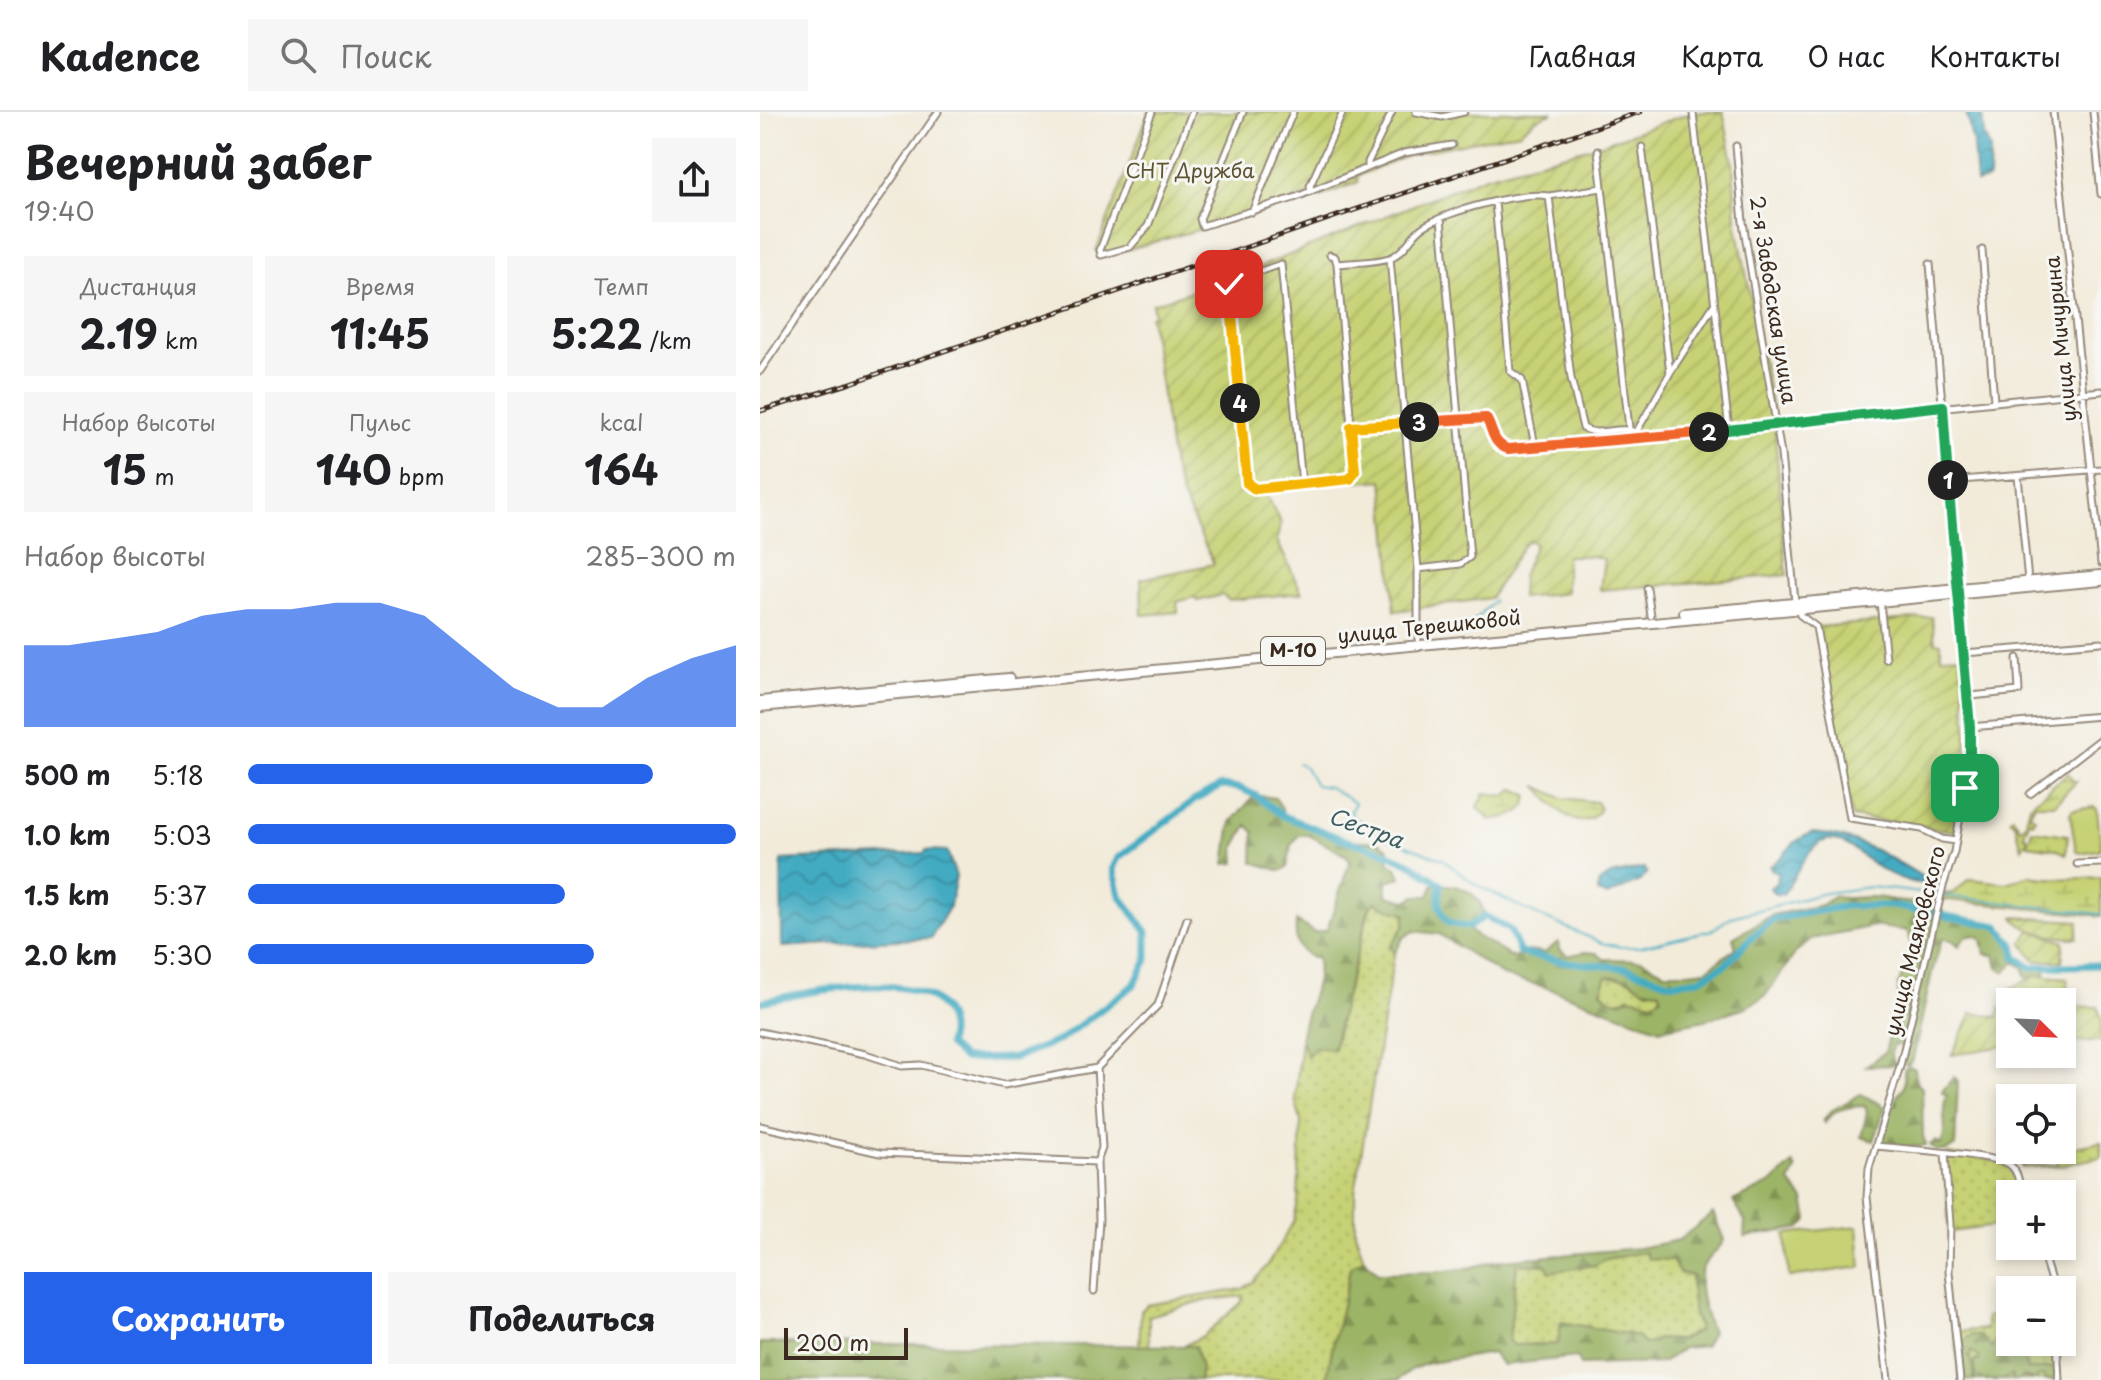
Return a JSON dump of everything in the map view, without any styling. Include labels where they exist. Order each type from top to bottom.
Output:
[{"type":"highway","name":"улица Терешковой","points":[[760,707],[1796,605],[1880,601],[2028,581],[2101,579]]},
{"type":"highway","name":"улица Терешковой","points":[[760,701],[1651,616],[2101,579]]},
{"type":"street","points":[[760,371],[938,112]]},
{"type":"street","points":[[1152,112],[1100,250],[1103,255],[1133,246],[1154,214],[1192,112]]},
{"type":"street","points":[[1243,112],[1200,219],[1205,226],[1311,191],[1408,152],[1452,145]]},
{"type":"street","points":[[1252,212],[1293,112]]},
{"type":"street","points":[[1311,191],[1310,186],[1343,112]]},
{"type":"street","points":[[1368,168],[1392,112]]},
{"type":"street","points":[[1416,112],[1439,117],[1464,112]]},
{"type":"street","name":"улица Мичурина","points":[[2053,112],[2101,563]]},
{"type":"street","points":[[2093,112],[2101,194]]},
{"type":"street","points":[[1693,113],[1729,430]]},
{"type":"street","name":"2-я Заводская улица","points":[[1736,146],[1743,222],[1777,426],[1796,605]]},
{"type":"street","points":[[1642,147],[1670,373]]},
{"type":"street","points":[[1598,151],[1629,428]]},
{"type":"street","points":[[1337,264],[1390,258],[1402,251],[1424,227],[1473,207],[1602,188]]},
{"type":"street","points":[[1549,196],[1571,378],[1583,428],[1589,431],[1629,428],[1647,438]]},
{"type":"street","points":[[1495,202],[1510,371],[1522,380],[1535,446]]},
{"type":"street","points":[[1418,569],[1460,564],[1470,557],[1441,218]]},
{"type":"street","points":[[1982,250],[1994,401]]},
{"type":"street","points":[[1302,484],[1281,264],[1232,281],[1228,287],[1248,486],[1264,489],[1353,478],[1355,471],[1337,264],[1335,257],[1330,255]]},
{"type":"street","points":[[1390,258],[1418,569],[1418,639]]},
{"type":"street","name":"улица Маяковского","points":[[1888,1380],[1867,1199],[1869,1168],[1907,1041],[1956,841],[1970,758],[1970,724],[1930,264]]},
{"type":"street","points":[[1637,431],[1714,305]]},
{"type":"street","points":[[1351,427],[1483,417],[1488,419],[1492,435],[1503,448],[1508,449],[1777,426],[2101,391]]},
{"type":"street","points":[[1948,481],[2101,469]]},
{"type":"street","points":[[2018,476],[2028,581]]},
{"type":"street","points":[[1647,588],[1651,616]]},
{"type":"street","points":[[1880,601],[1886,659]]},
{"type":"street","points":[[1796,605],[1800,615],[1816,627],[1850,818],[1922,829],[1942,839],[1956,841]]},
{"type":"street","points":[[1964,653],[2101,642]]},
{"type":"street","points":[[2017,658],[2019,691],[1971,696],[1970,724],[2101,716]]},
{"type":"street","points":[[2030,794],[2101,739]]},
{"type":"street","points":[[2077,864],[2101,863]]},
{"type":"street","points":[[760,1032],[865,1054],[902,1066],[921,1065],[1004,1085],[1097,1068],[1158,1005],[1187,919]]},
{"type":"street","points":[[1094,1291],[1099,1220],[1097,1162],[1102,1148],[1097,1068]]},
{"type":"street","points":[[760,1126],[880,1153],[1097,1162]]},
{"type":"street","points":[[1877,1146],[2008,1163],[2018,1174],[2019,1180]]},
{"type":"street","points":[[1945,1153],[1950,1224],[1949,1272],[1960,1380]]},
{"type":"street","points":[[2058,1356],[2059,1380]]},
{"type":"green space","name":"СНТ Дружба","points":[[1149,112],[1553,112],[1536,119],[1520,132],[1411,154],[1357,176],[1358,182],[1320,197],[1315,193],[1272,209],[1101,257],[1096,251]]},
{"type":"green space","points":[[1692,112],[1723,112],[1733,162],[1736,220],[1774,421],[1787,575],[1600,590],[1604,559],[1566,556],[1566,593],[1521,598],[1522,576],[1535,544],[1530,540],[1524,544],[1490,598],[1395,611],[1383,480],[1360,482],[1358,474],[1262,487],[1281,523],[1277,541],[1302,593],[1229,600],[1222,595],[1197,601],[1195,597],[1177,602],[1178,612],[1142,615],[1141,579],[1214,564],[1182,496],[1173,467],[1150,316],[1154,315],[1152,304],[1232,278],[1486,176],[1599,145]]},
{"type":"green space","points":[[1932,617],[1935,642],[1941,643],[1941,656],[1960,655],[1967,724],[1966,758],[1955,831],[1852,817],[1818,627]]},
{"type":"green space","points":[[2068,773],[2073,781],[2077,781],[2055,804],[2035,804],[2030,814],[2035,818],[2033,822],[2030,820],[2024,833],[2028,841],[2032,830],[2068,835],[2066,854],[2056,849],[2028,845],[2027,841],[2022,848],[2015,823],[2010,819],[2013,816],[2020,828],[2025,825],[2030,805]]},
{"type":"green space","points":[[1537,786],[1562,798],[1596,802],[1600,809],[1592,818],[1575,820],[1558,809]]},
{"type":"green space","points":[[1514,789],[1528,795],[1524,807],[1515,814],[1490,820],[1478,807],[1485,793],[1506,796]]},
{"type":"green space","points":[[1255,795],[1275,798],[1282,808],[1283,817],[1345,840],[1379,842],[1389,849],[1388,862],[1397,868],[1401,877],[1387,881],[1387,896],[1407,901],[1415,896],[1429,896],[1433,885],[1451,885],[1466,890],[1478,900],[1485,916],[1469,927],[1472,933],[1513,958],[1527,951],[1545,953],[1558,942],[1560,950],[1567,956],[1585,952],[1596,953],[1604,959],[1642,960],[1664,972],[1706,970],[1736,948],[1733,938],[1772,915],[1821,905],[1835,896],[1927,903],[1937,906],[1945,915],[1998,926],[2014,946],[2015,957],[2031,967],[2047,966],[2045,975],[2028,978],[2024,968],[2015,962],[2005,972],[1998,967],[1995,955],[1985,954],[1982,939],[1975,935],[1965,937],[1959,946],[1952,940],[1942,939],[1913,1059],[1907,1066],[1903,1062],[1907,1047],[1894,1044],[1891,1055],[1896,1065],[1866,1066],[1885,1052],[1898,1005],[1898,985],[1907,965],[1911,942],[1908,931],[1873,926],[1811,939],[1797,951],[1765,996],[1746,1007],[1705,1020],[1660,1029],[1545,987],[1504,976],[1439,934],[1414,931],[1403,938],[1394,955],[1391,946],[1404,926],[1406,913],[1375,902],[1369,908],[1333,1049],[1316,1047],[1307,1056],[1302,1044],[1302,1028],[1318,966],[1316,956],[1312,958],[1306,954],[1297,943],[1296,921],[1315,933],[1327,930],[1350,861],[1347,856],[1309,835],[1299,835],[1292,844],[1287,867],[1281,871],[1253,862],[1254,832],[1247,825],[1235,847],[1236,863],[1225,864],[1231,822]],"holes":[[[1607,976],[1629,979],[1644,989],[1660,991],[1661,997],[1652,1002],[1630,997],[1617,1001],[1601,991]]]},
{"type":"green space","points":[[2097,809],[2101,847],[2079,853],[2076,851],[2070,814],[2072,810]]},
{"type":"green space","points":[[2030,875],[2053,879],[2101,877],[2101,916],[1941,899],[1942,894],[1953,893],[1970,879],[2007,883]]},
{"type":"green space","points":[[1375,902],[1406,913],[1404,926],[1391,946],[1394,955],[1355,1192],[1355,1232],[1364,1259],[1350,1268],[1327,1380],[1199,1380],[1201,1369],[1195,1347],[1183,1346],[1203,1336],[1241,1303],[1243,1296],[1202,1301],[1149,1316],[1149,1346],[1139,1346],[1141,1311],[1147,1305],[1242,1289],[1267,1266],[1294,1221],[1298,1201],[1301,1121],[1295,1099],[1301,1039],[1307,1055],[1316,1047],[1334,1049],[1370,908]]},
{"type":"green space","points":[[2014,917],[2079,921],[2077,938],[2034,931]]},
{"type":"green space","points":[[2030,930],[2064,942],[2062,961],[2036,961],[2022,943]]},
{"type":"green space","points":[[2037,975],[2067,978],[2068,988],[2012,988]]},
{"type":"green space","points":[[1607,976],[1629,979],[1644,989],[1660,991],[1661,997],[1652,1002],[1630,997],[1617,1001],[1611,999],[1601,991]]},
{"type":"green space","points":[[2076,1006],[2098,1007],[2101,1041],[2076,1042]]},
{"type":"green space","points":[[1972,1013],[1996,1017],[1996,1047],[1952,1055]]},
{"type":"green space","points":[[1904,1069],[1915,1069],[1916,1082],[1922,1088],[1926,1145],[1892,1145],[1882,1141],[1892,1106],[1904,1085]]},
{"type":"green space","points":[[1954,1077],[1958,1081],[1955,1147],[1936,1151],[1930,1145],[1936,1141],[1941,1144],[1945,1132],[1947,1096],[1942,1091]]},
{"type":"green space","points":[[1861,1094],[1885,1107],[1874,1141],[1861,1137],[1867,1113],[1865,1106],[1842,1109],[1825,1123],[1823,1120],[1831,1111]]},
{"type":"green space","points":[[2101,1142],[2101,1157],[2076,1162],[2076,1147]]},
{"type":"green space","points":[[1946,1154],[1996,1161],[1996,1164],[2013,1169],[2016,1180],[1996,1180],[1996,1226],[1949,1232]]},
{"type":"green space","points":[[1793,1164],[1796,1169],[1790,1182],[1804,1200],[1808,1220],[1801,1228],[1744,1237],[1745,1221],[1733,1201],[1772,1183]]},
{"type":"green space","points":[[2021,1164],[2025,1167],[2069,1164],[2022,1168]]},
{"type":"green space","points":[[1713,1213],[1724,1240],[1701,1272],[1702,1299],[1712,1333],[1704,1346],[1683,1348],[1663,1363],[1580,1365],[1577,1357],[1503,1365],[1492,1353],[1429,1363],[1412,1369],[1398,1380],[1327,1380],[1350,1267],[1364,1259],[1378,1273],[1436,1272],[1465,1269],[1493,1261],[1639,1248],[1679,1240]],"holes":[[[1645,1252],[1648,1259],[1672,1260],[1679,1273],[1691,1275],[1693,1310],[1699,1331],[1680,1340],[1657,1339],[1644,1344],[1637,1336],[1561,1322],[1558,1344],[1514,1345],[1509,1341],[1517,1264],[1546,1265],[1550,1272],[1595,1265],[1605,1259]]]},
{"type":"green space","points":[[1858,1226],[1861,1267],[1789,1277],[1786,1234]]},
{"type":"green space","points":[[1645,1252],[1672,1260],[1691,1275],[1693,1310],[1699,1331],[1680,1340],[1657,1339],[1644,1345],[1561,1322],[1559,1344],[1514,1345],[1509,1341],[1517,1264],[1595,1265],[1605,1259]]},
{"type":"green space","points":[[1993,1316],[1996,1324],[1996,1356],[2057,1356],[2058,1380],[1960,1380],[1955,1332],[1986,1329],[1986,1317]]},
{"type":"green space","points":[[1971,1335],[1981,1336],[1992,1348],[1996,1338],[1996,1356],[2022,1356],[2027,1369],[2056,1368],[2056,1379],[2045,1380],[2044,1376],[2038,1376],[2036,1380],[2023,1377],[2012,1380],[2012,1375],[2002,1380],[1975,1380],[1975,1360],[1979,1361],[1979,1357],[1971,1351],[1969,1357],[1974,1367],[1973,1380],[1962,1380],[1964,1340]]},
{"type":"green space","points":[[760,1343],[1195,1346],[1201,1369],[1199,1380],[760,1380]]},
{"type":"water","points":[[1966,112],[1982,112],[1984,135],[1990,149],[1989,178],[1976,183],[1973,144]]},
{"type":"water","points":[[1812,833],[1842,837],[1868,847],[1927,881],[1925,884],[1898,877],[1879,868],[1848,845],[1826,840],[1808,854],[1783,894],[1775,894],[1770,888],[1776,883],[1778,872],[1770,866],[1799,840]]},
{"type":"water","points":[[926,850],[947,851],[956,876],[950,906],[931,938],[782,947],[781,860],[924,853]]},
{"type":"water","points":[[1644,868],[1647,873],[1640,881],[1607,896],[1598,892],[1599,882],[1611,875]]},
{"type":"waterway","points":[[1464,631],[1465,626],[1494,601]]},
{"type":"waterway","points":[[1298,763],[1305,767],[1315,785],[1329,787],[1355,803],[1350,811],[1355,819],[1383,836],[1442,859],[1475,884],[1526,910],[1602,943],[1620,947],[1640,947],[1712,930],[1731,917],[1825,893],[1870,887],[2101,914]]},
{"type":"waterway","name":"Сестра","points":[[760,1002],[837,988],[897,987],[923,993],[941,1006],[950,1027],[948,1045],[964,1059],[1014,1058],[1060,1040],[1134,985],[1147,960],[1147,932],[1120,895],[1113,868],[1118,858],[1195,800],[1221,786],[1239,788],[1255,795],[1283,816],[1411,864],[1441,884],[1440,905],[1449,923],[1469,927],[1485,916],[1510,930],[1520,953],[1566,962],[1626,968],[1673,983],[1700,979],[1725,965],[1774,919],[1846,906],[1893,906],[1998,926],[2014,946],[2015,957],[2031,967],[2101,965]]},
{"type":"railway","points":[[760,411],[848,384],[1640,112]]},
{"type":"route","points":[[1229,284],[1247,483],[1255,489],[1353,478],[1351,427],[1483,417],[1488,419],[1492,435],[1499,444],[1508,449],[1777,426],[1943,406],[1970,727],[1970,758],[1965,788]]}]
